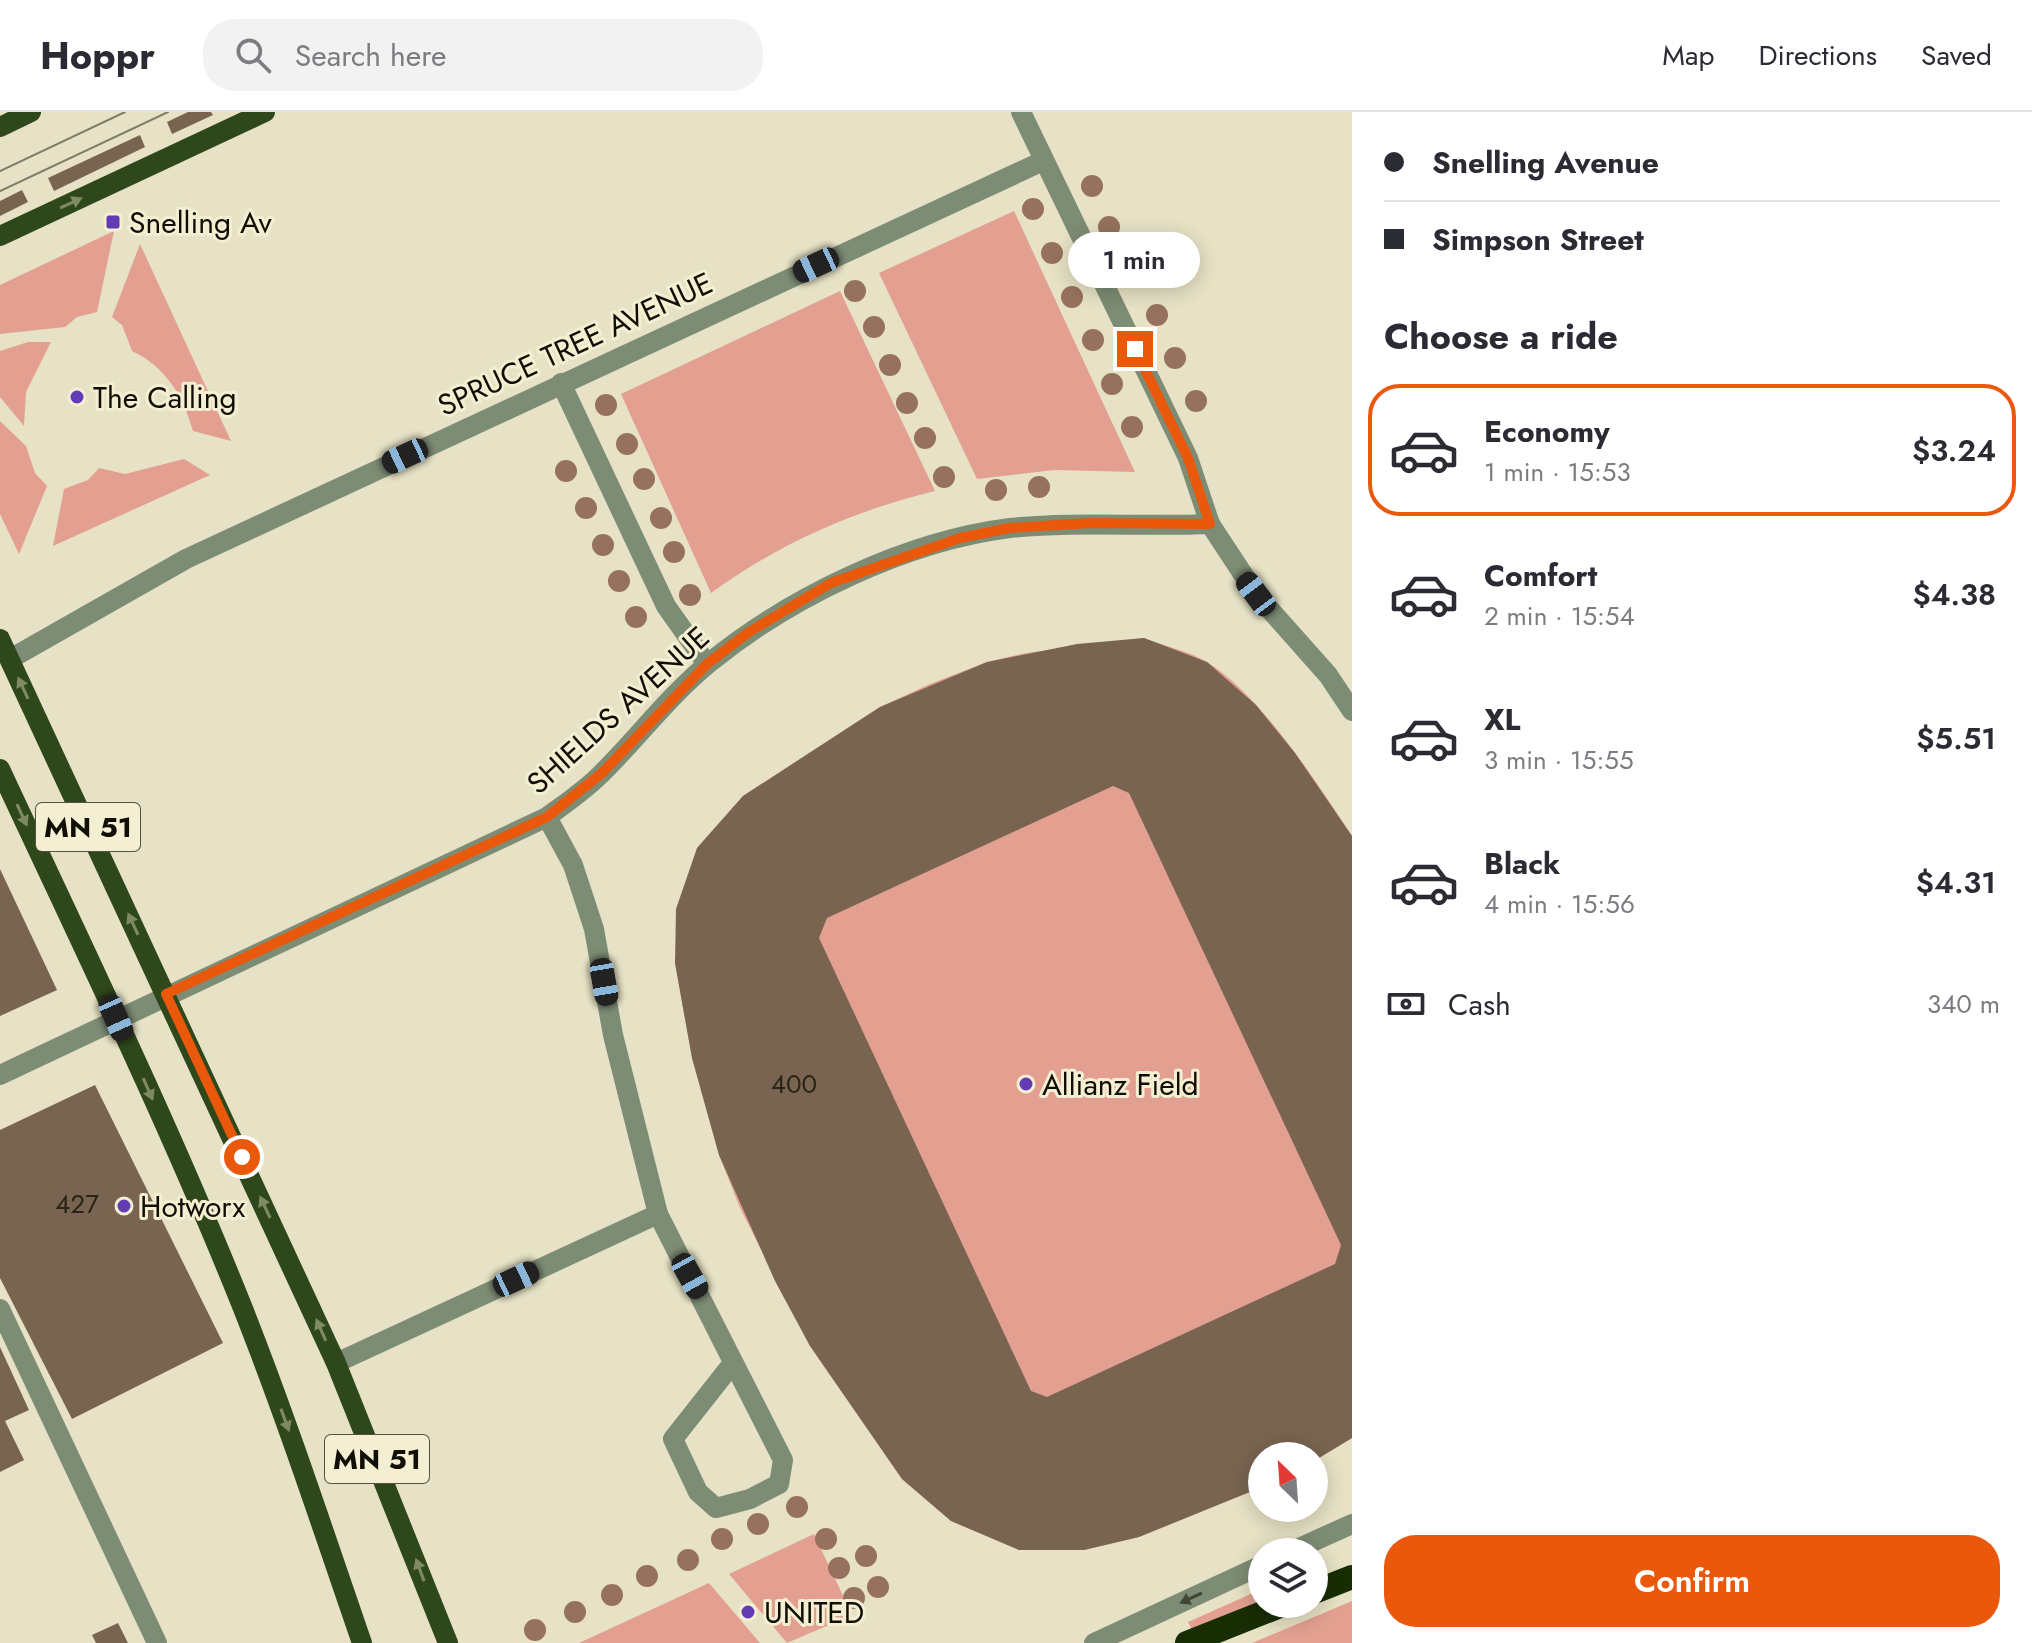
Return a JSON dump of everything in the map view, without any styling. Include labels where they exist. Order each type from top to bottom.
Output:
[{"type":"highway","points":[[1328,1586],[1352,1577]]},
{"type":"highway","points":[[1187,1643],[1250,1618]]},
{"type":"main road","points":[[0,127],[31,112]]},
{"type":"main road","points":[[0,236],[265,112]]},
{"type":"main road","name":"MN 51","points":[[0,639],[336,1363],[448,1643]]},
{"type":"main road","name":"MN 51","points":[[0,769],[116,1018],[257,1344],[362,1643]]},
{"type":"street","points":[[1021,112],[1188,458],[1210,524],[1256,594],[1328,675],[1352,711]]},
{"type":"street","name":"SPRUCE TREE AVENUE","points":[[10,659],[186,559],[1043,161]]},
{"type":"street","points":[[561,383],[666,606],[707,664]]},
{"type":"street","name":"SHIELDS AVENUE","points":[[0,1075],[166,994],[547,817],[602,773],[707,664],[749,632],[831,583],[960,538],[1009,528],[1091,523],[1210,524]]},
{"type":"street","points":[[547,817],[583,889],[594,929],[613,1035],[658,1214],[783,1460],[779,1484],[750,1499],[716,1508],[698,1492],[673,1439],[733,1363]]},
{"type":"street","points":[[336,1363],[658,1214]]},
{"type":"street","points":[[0,1309],[157,1643]]},
{"type":"street","points":[[1321,1538],[1352,1524]]},
{"type":"street","points":[[1094,1643],[1248,1572]]},
{"type":"shaded area","points":[[1014,211],[1135,472],[1054,470],[977,479],[879,273]]},
{"type":"shaded area","points":[[114,231],[97,312],[77,317],[65,327],[0,334],[0,285]]},
{"type":"shaded area","points":[[140,244],[231,441],[193,431],[172,384],[154,365],[132,351],[122,325],[112,317]]},
{"type":"shaded area","points":[[840,291],[935,491],[875,508],[818,531],[764,559],[711,593],[621,394]]},
{"type":"shaded area","points":[[28,342],[51,342],[26,392],[24,426],[0,397],[0,351]]},
{"type":"shaded area","points":[[0,421],[26,446],[35,473],[47,486],[19,554],[0,514]]},
{"type":"shaded area","points":[[184,459],[210,475],[53,546],[64,489],[88,480],[99,468],[125,474]]},
{"type":"shaded area","name":"Allianz Field","points":[[1144,638],[1207,662],[1247,695],[1267,717],[1352,836],[1352,1438],[1328,1453],[1328,1442],[1248,1442],[1248,1493],[1139,1537],[1084,1550],[1019,1550],[951,1521],[902,1479],[810,1346],[740,1208],[719,1155],[692,1058],[675,963],[697,848],[743,796],[880,707],[987,662],[1026,653]]},
{"type":"shaded area","points":[[814,1534],[852,1615],[787,1643],[729,1574]]},
{"type":"shaded area","points":[[709,1583],[760,1643],[579,1643]]},
{"type":"shaded area","points":[[1248,1595],[1248,1606],[1192,1630],[1188,1622]]},
{"type":"shaded area","points":[[1352,1601],[1352,1643],[1252,1643],[1312,1618],[1328,1618],[1328,1611]]},
{"type":"building","points":[[188,112],[211,112],[213,115],[172,134],[167,122]]},
{"type":"building","points":[[140,135],[145,147],[54,191],[48,178]]},
{"type":"building","points":[[22,190],[28,202],[0,216],[0,201]]},
{"type":"building","name":"Allianz Field","points":[[1144,638],[1207,662],[1256,705],[1295,753],[1352,836],[1352,1438],[1328,1453],[1328,1442],[1248,1442],[1248,1493],[1139,1537],[1084,1550],[1019,1550],[951,1521],[902,1479],[810,1346],[775,1281],[719,1155],[692,1058],[675,963],[676,909],[697,848],[743,796],[880,707],[987,662],[1077,644]],"holes":[[[1113,786],[1129,793],[1341,1245],[1335,1264],[1047,1397],[1031,1391],[819,938],[827,918]]]},
{"type":"building","points":[[0,869],[57,990],[0,1016]]},
{"type":"building","points":[[95,1085],[223,1343],[72,1419],[0,1278],[0,1130]]},
{"type":"building","points":[[0,1347],[29,1410],[5,1421],[24,1460],[0,1472]]},
{"type":"building","points":[[118,1623],[128,1643],[96,1643],[92,1635]]},
{"type":"tram line","points":[[0,171],[125,112]]},
{"type":"tram line","points":[[0,191],[168,112]]},
{"type":"place","name":"Snelling Av","points":[[113,222]]},
{"type":"place","name":"The Calling","points":[[77,397]]},
{"type":"place","name":"Allianz Field","points":[[1026,1084]]},
{"type":"place","name":"Hotworx","points":[[124,1206]]},
{"type":"place","name":"UNITED","points":[[748,1612]]},
{"type":"route","points":[[242,1157],[166,994],[547,817],[602,773],[707,664],[749,632],[831,583],[960,538],[1009,528],[1091,523],[1156,526],[1210,524],[1188,458],[1135,349]]}]
